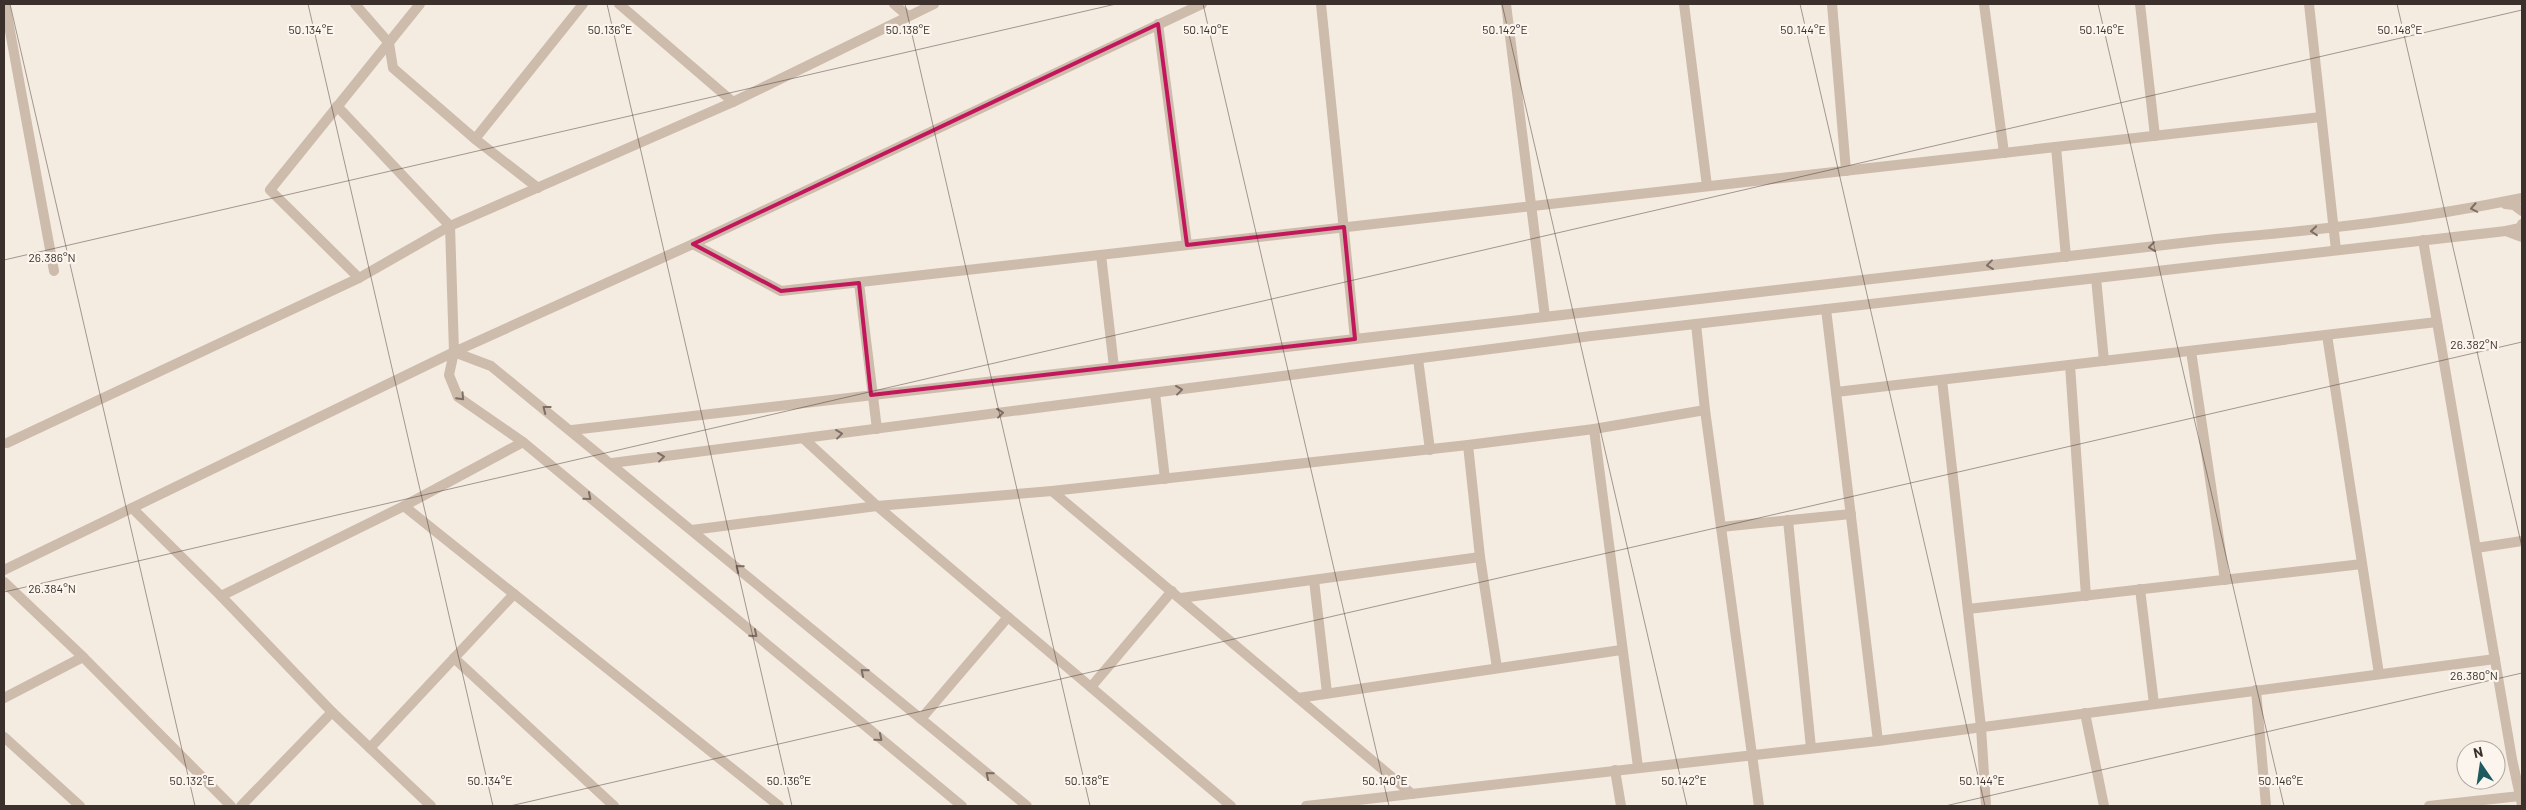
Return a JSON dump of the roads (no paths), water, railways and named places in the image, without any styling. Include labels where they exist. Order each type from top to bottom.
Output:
[{"type":"street","points":[[5,4],[54,271]]},
{"type":"street","points":[[355,4],[389,43],[393,68],[475,139],[538,188]]},
{"type":"street","points":[[359,278],[270,190],[420,4]]},
{"type":"street","points":[[475,139],[583,4]]},
{"type":"street","points":[[619,4],[733,102]]},
{"type":"street","points":[[894,4],[908,16]]},
{"type":"street","points":[[7,443],[359,278],[450,226],[733,102],[934,4]]},
{"type":"street","points":[[4,570],[454,352],[693,244],[1202,4]]},
{"type":"street","points":[[1320,4],[1355,339]]},
{"type":"street","points":[[1506,4],[1545,317]]},
{"type":"street","points":[[1684,4],[1707,186]]},
{"type":"street","points":[[1832,4],[1846,171]]},
{"type":"street","points":[[1984,4],[2004,153]]},
{"type":"street","points":[[2140,4],[2155,136]]},
{"type":"street","points":[[2309,4],[2336,250]]},
{"type":"street","points":[[1158,24],[1187,245]]},
{"type":"street","points":[[337,106],[450,226],[454,352],[449,375],[458,397],[523,442],[962,806]]},
{"type":"street","points":[[693,244],[781,292],[2321,117]]},
{"type":"street","points":[[2056,147],[2066,257]]},
{"type":"street","points":[[572,430],[2066,257],[2333,229],[2501,203],[2522,198]]},
{"type":"street","points":[[2501,203],[2514,205],[2522,211]]},
{"type":"street","points":[[612,464],[1696,324],[2506,231],[2520,228],[2522,224]]},
{"type":"street","points":[[2506,231],[2522,237]]},
{"type":"street","points":[[2423,240],[2521,800],[2429,806]]},
{"type":"street","points":[[1101,255],[1114,367]]},
{"type":"street","points":[[2096,278],[2104,361]]},
{"type":"street","points":[[859,283],[877,429]]},
{"type":"street","points":[[1826,309],[1878,741]]},
{"type":"street","points":[[1836,392],[2437,322]]},
{"type":"street","points":[[1696,324],[1705,410],[1759,806]]},
{"type":"street","points":[[2327,334],[2379,674]]},
{"type":"street","points":[[2191,350],[2225,580]]},
{"type":"street","points":[[454,352],[492,366],[1027,806]]},
{"type":"street","points":[[1418,359],[1430,450]]},
{"type":"street","points":[[2070,365],[2086,596]]},
{"type":"street","points":[[1942,380],[1981,727],[1986,806]]},
{"type":"street","points":[[1155,393],[1165,479]]},
{"type":"street","points":[[692,530],[877,506],[1052,492],[1468,446],[1594,429],[1705,410]]},
{"type":"street","points":[[1594,429],[1621,650],[1638,767]]},
{"type":"street","points":[[804,438],[877,506],[1231,806]]},
{"type":"street","points":[[221,596],[404,506],[523,442]]},
{"type":"street","points":[[1468,446],[1480,558],[1497,668]]},
{"type":"street","points":[[1052,492],[1181,598],[1412,794]]},
{"type":"street","points":[[404,506],[780,806]]},
{"type":"street","points":[[132,508],[221,596],[332,712],[431,806]]},
{"type":"street","points":[[1721,527],[1851,514]]},
{"type":"street","points":[[1788,520],[1812,748]]},
{"type":"street","points":[[2476,548],[2522,541]]},
{"type":"street","points":[[1181,598],[1480,558]]},
{"type":"street","points":[[1968,609],[2362,564]]},
{"type":"street","points":[[1314,580],[1327,693]]},
{"type":"street","points":[[4,582],[83,657],[231,806]]},
{"type":"street","points":[[2140,589],[2154,704]]},
{"type":"street","points":[[1091,687],[1172,591]]},
{"type":"street","points":[[370,748],[514,594]]},
{"type":"street","points":[[921,719],[1008,617]]},
{"type":"street","points":[[1298,698],[1621,650]]},
{"type":"street","points":[[4,698],[83,657]]},
{"type":"street","points":[[454,658],[614,806]]},
{"type":"street","points":[[1306,806],[1878,741],[2495,659]]},
{"type":"street","points":[[2256,690],[2266,806]]},
{"type":"street","points":[[241,806],[332,712]]},
{"type":"street","points":[[2086,713],[2104,806]]},
{"type":"street","points":[[4,737],[80,806]]},
{"type":"street","points":[[1615,770],[1621,806]]}]
